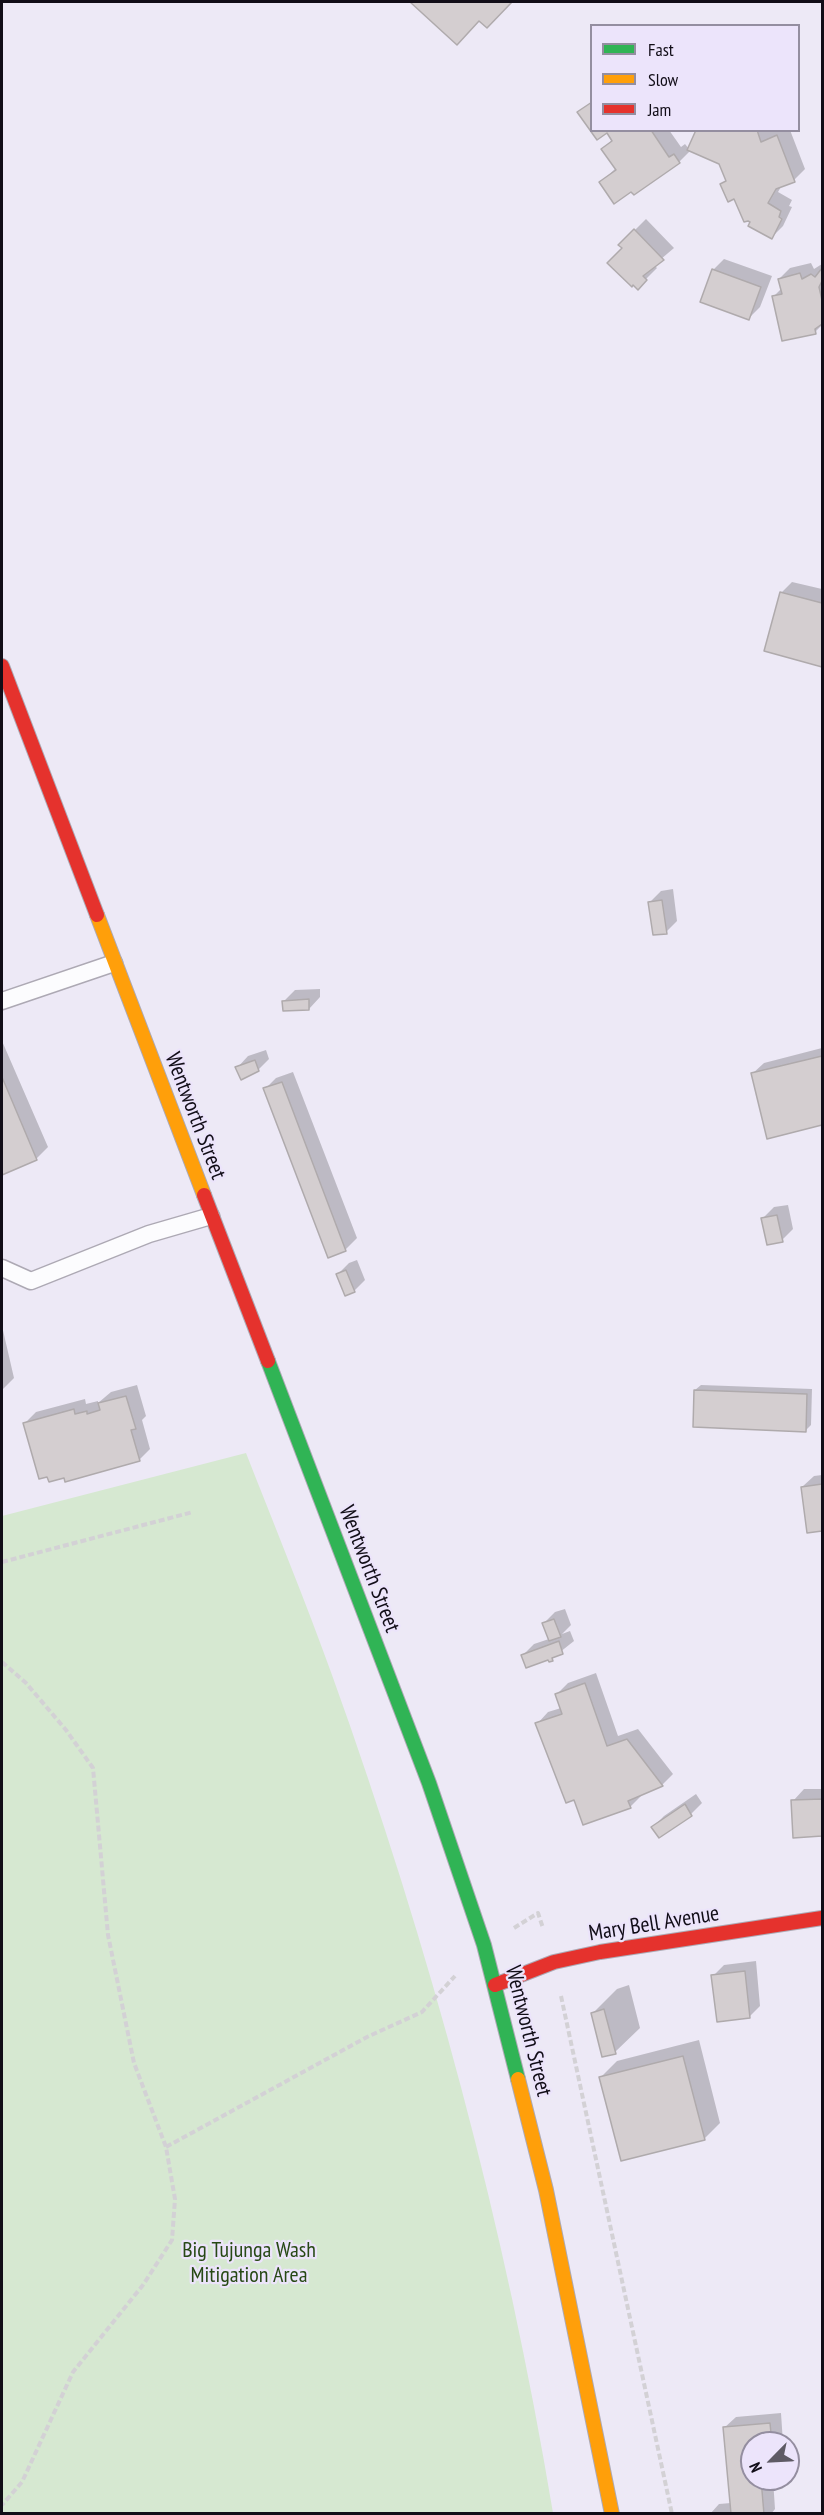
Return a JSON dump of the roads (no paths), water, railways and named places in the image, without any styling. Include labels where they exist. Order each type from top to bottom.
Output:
[{"type":"main road","name":"Wentworth Street","points":[[2,666],[429,1783],[484,1945],[546,2190],[612,2514]]},
{"type":"main road","name":"Mary Bell Avenue","points":[[495,1985],[554,1962],[600,1952],[822,1918]]},
{"type":"lane","points":[[2,1000],[114,963]]},
{"type":"lane","points":[[2,1268],[31,1281],[149,1234],[211,1216]]},
{"type":"park label","name":"Big Tujunga Wash Mitigation Area","points":[[249,2264]]}]
